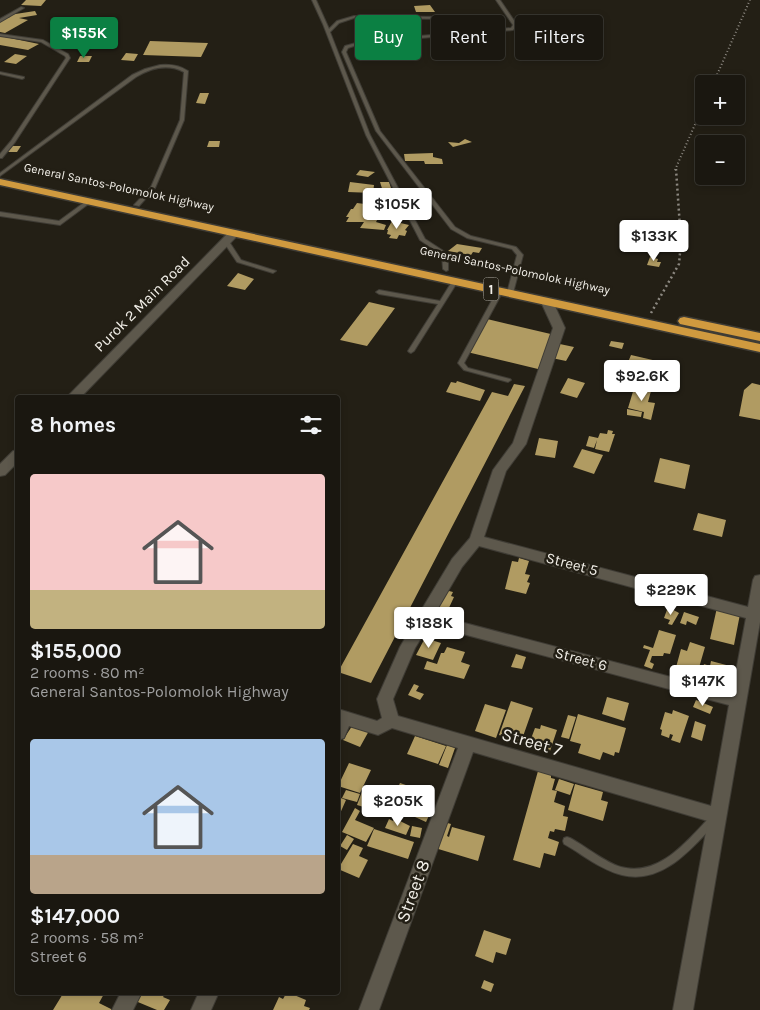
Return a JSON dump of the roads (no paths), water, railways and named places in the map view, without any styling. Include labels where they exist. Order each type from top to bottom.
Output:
[{"type":"highway","name":"General Santos-Polomolok Highway","points":[[0,175],[446,269],[508,289],[650,314],[760,338]]},
{"type":"highway","name":"1","points":[[0,182],[89,201],[230,237],[455,281],[508,289],[547,302],[760,348]]},
{"type":"street","name":"Purok 2 Main Road","points":[[75,395],[230,237]]},
{"type":"street","points":[[391,721],[385,699],[408,647],[457,563],[476,540],[500,470],[519,444],[560,328],[547,302]]},
{"type":"street","points":[[0,472],[15,457]]},
{"type":"street","name":"Street 5","points":[[476,540],[754,614]]},
{"type":"street","points":[[683,1010],[760,580]]},
{"type":"street","name":"Street 6","points":[[424,618],[738,701]]},
{"type":"street","name":"Street 7","points":[[340,722],[378,728],[391,721],[717,816]]},
{"type":"street","name":"Street 8","points":[[369,1010],[468,744]]},
{"type":"street","points":[[122,1010],[130,995]]},
{"type":"street","points":[[201,1010],[208,995]]},
{"type":"lane","points":[[314,0],[368,135],[423,240],[445,254],[446,269]]},
{"type":"lane","points":[[498,0],[513,20],[515,25],[512,29],[364,42],[350,45],[346,47],[344,52],[378,132],[452,228],[463,235],[514,248],[519,252],[520,255],[508,289],[461,363],[466,369],[508,380]]},
{"type":"lane","points":[[0,20],[22,8]]},
{"type":"lane","points":[[328,32],[338,22],[354,17],[431,18]]},
{"type":"lane","points":[[0,35],[42,41],[67,55],[68,58],[13,142],[0,157]]},
{"type":"lane","points":[[0,175],[109,92],[139,73],[154,66],[182,68],[186,71],[182,120],[153,188],[137,205]]},
{"type":"lane","points":[[0,74],[22,78]]},
{"type":"lane","points":[[0,214],[60,223],[89,201]]},
{"type":"lane","points":[[230,237],[239,261],[273,272]]},
{"type":"lane","points":[[411,351],[455,281]]},
{"type":"lane","points":[[379,292],[441,303]]},
{"type":"lane","points":[[567,841],[622,870],[652,872],[673,861],[717,816]]}]
